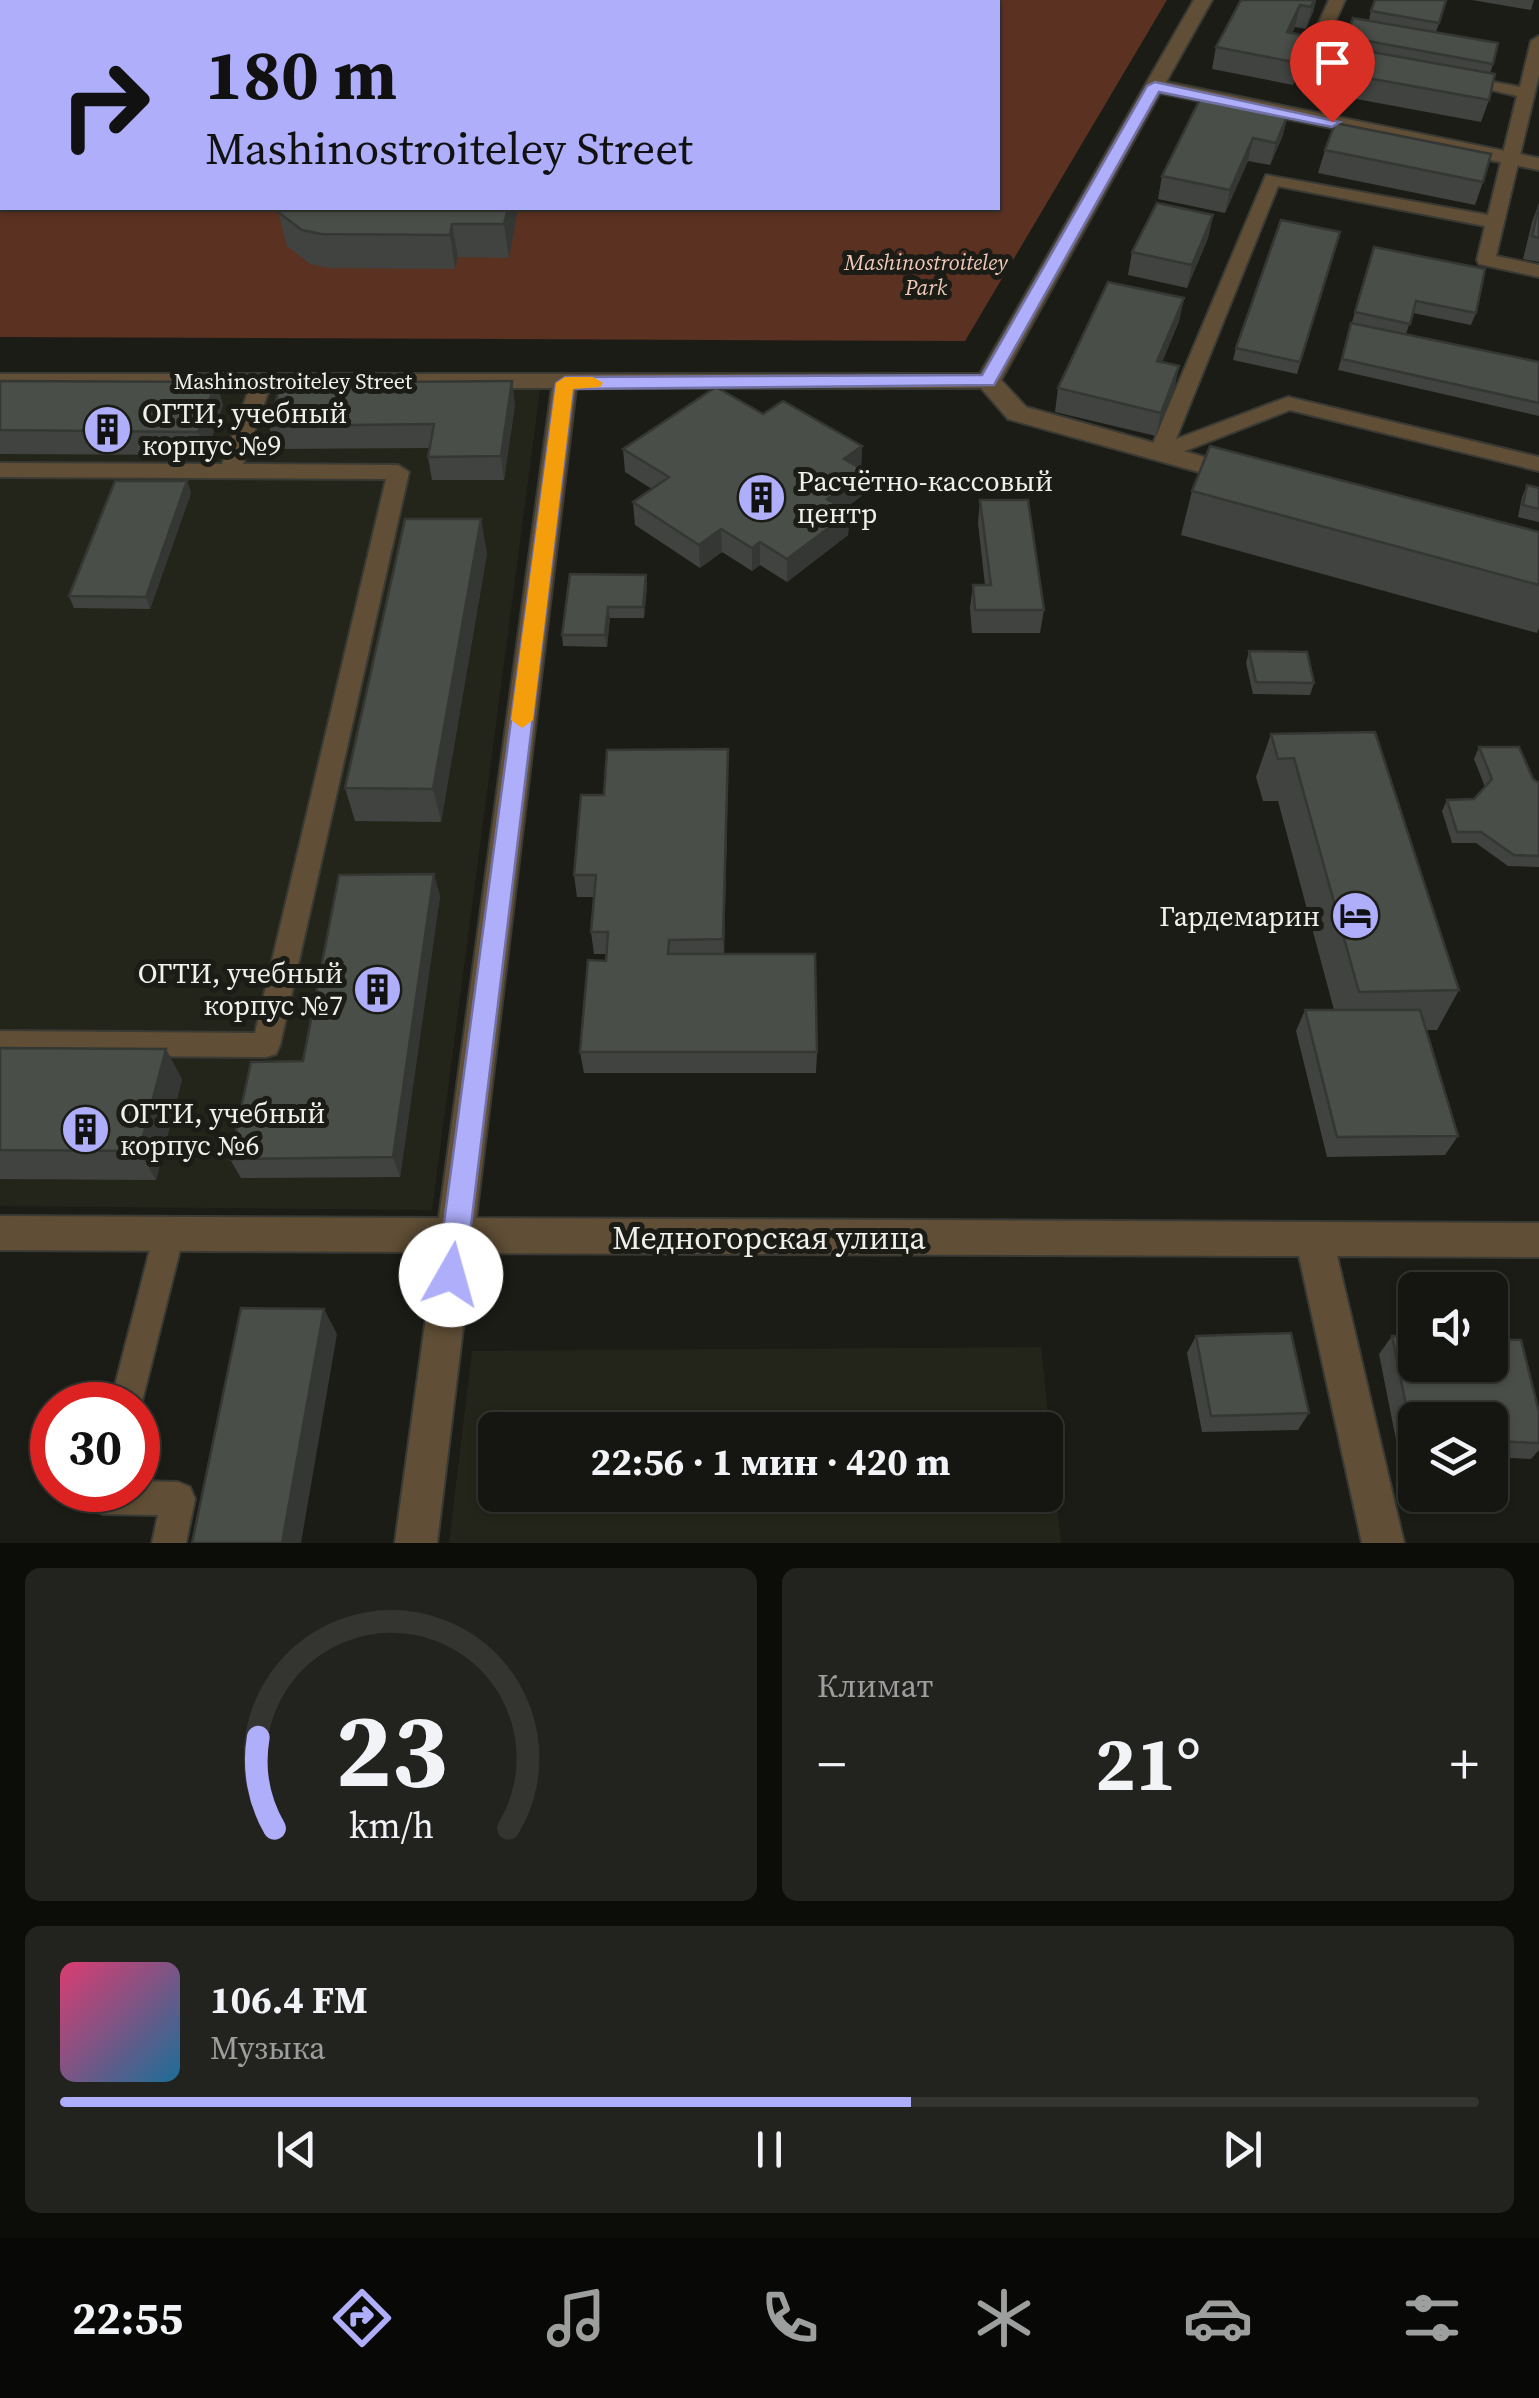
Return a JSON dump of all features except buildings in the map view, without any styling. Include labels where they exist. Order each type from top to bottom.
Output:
[{"type":"street","points":[[1204,0],[988,380],[1017,413],[1274,484]]},
{"type":"street","points":[[1155,86],[1539,164]]},
{"type":"street","name":"Mashinostroiteley Street","points":[[0,381],[988,380]]},
{"type":"street","points":[[416,1543],[565,383]]},
{"type":"street","name":"Медногорская улица","points":[[0,1233],[1539,1240]]},
{"type":"street","points":[[1314,1239],[1383,1543]]},
{"type":"lane","points":[[1336,0],[1313,54],[1410,72]]},
{"type":"lane","points":[[1539,41],[1486,260],[1539,271]]},
{"type":"lane","points":[[1448,78],[1526,92]]},
{"type":"lane","points":[[1160,453],[1272,179],[1494,222]]},
{"type":"lane","points":[[230,471],[262,381]]},
{"type":"lane","points":[[1160,453],[1288,403],[1539,464]]},
{"type":"lane","points":[[0,470],[398,472],[266,1045],[0,1043]]},
{"type":"lane","points":[[132,1382],[168,1234]]},
{"type":"lane","points":[[160,1499],[178,1500],[169,1543]]},
{"type":"shaded area","points":[[0,388],[540,390],[432,1210],[0,1206]]},
{"type":"shaded area","points":[[1041,1347],[1048,1412],[478,1412],[478,1512],[1058,1512],[1061,1543],[449,1543],[472,1351]]},
{"type":"green space","name":"Mashinostroiteley Park","points":[[1000,0],[1167,0],[965,341],[0,337],[0,210],[1000,210]]},
{"type":"slow traffic","points":[[522,720],[565,383],[593,383]]},
{"type":"place","name":"ОГТИ, учебный корпус №9","points":[[107,429]]},
{"type":"place","name":"Расчётно-кассовый центр","points":[[762,497]]},
{"type":"place","name":"Гардемарин","points":[[1355,916]]},
{"type":"place","name":"ОГТИ, учебный корпус №7","points":[[378,989]]},
{"type":"place","name":"ОГТИ, учебный корпус №6","points":[[85,1129]]},
{"type":"route","points":[[451,1275],[565,383],[988,380],[1155,86],[1332,122]]}]
